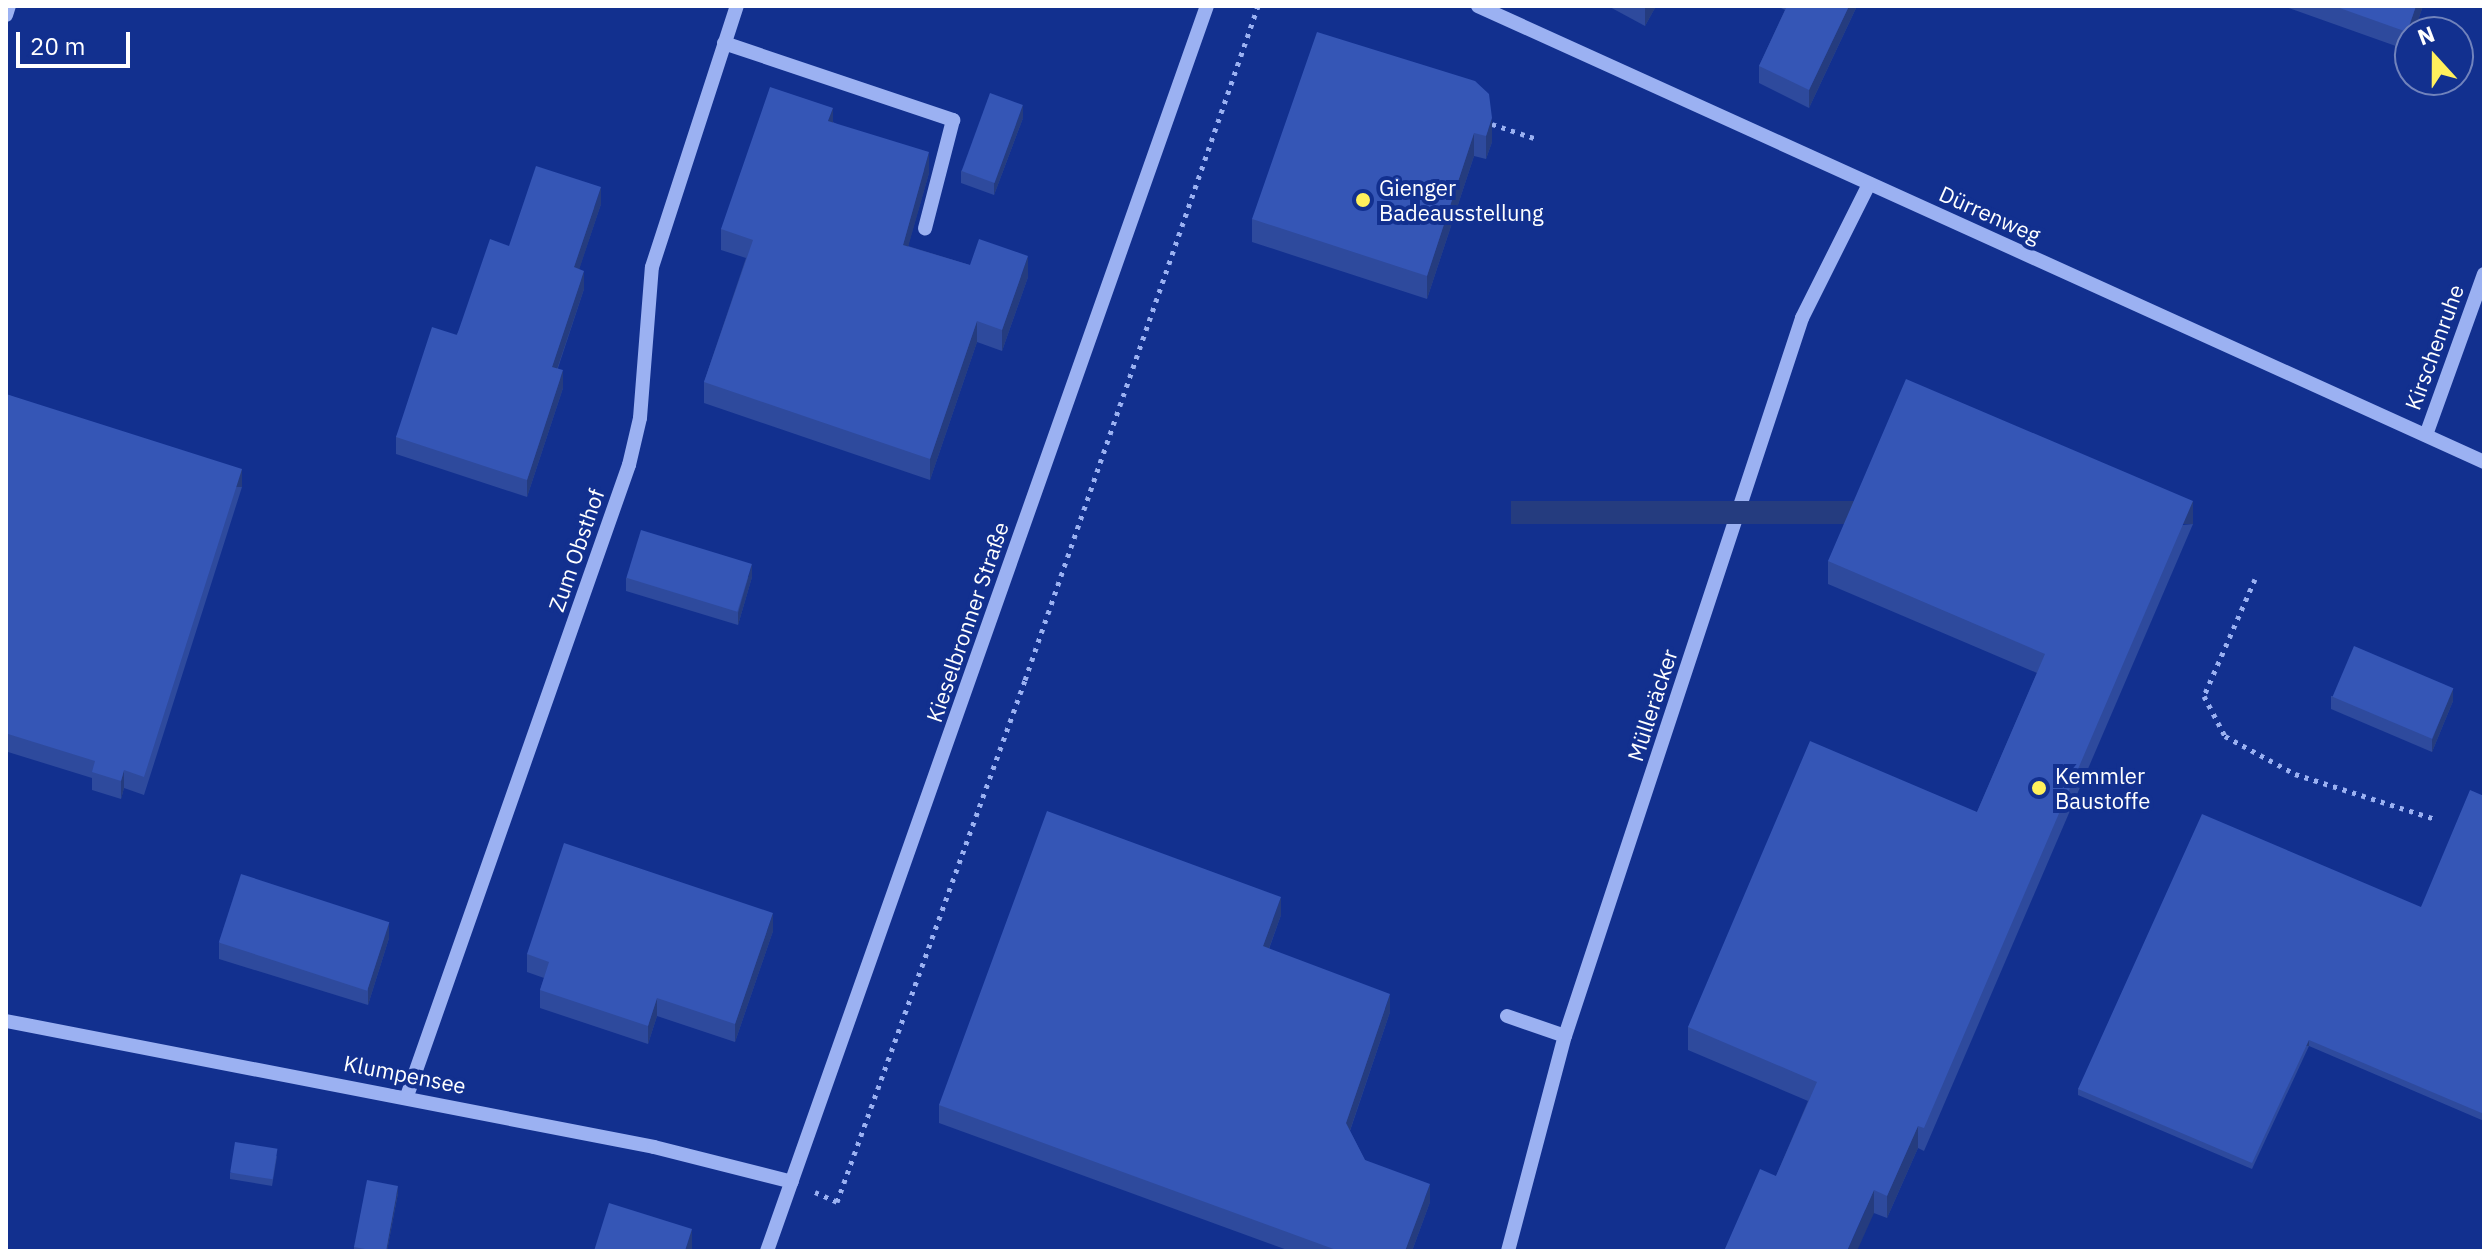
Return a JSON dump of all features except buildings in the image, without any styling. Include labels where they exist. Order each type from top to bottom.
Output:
[{"type":"street","points":[[6,15],[9,6]]},
{"type":"street","name":"Zum Obsthof","points":[[407,1096],[629,465],[640,418],[652,267],[737,6]]},
{"type":"street","name":"Kieselbronner Straße","points":[[767,1251],[1207,6]]},
{"type":"street","name":"Dürrenweg","points":[[1478,6],[2484,462]]},
{"type":"street","points":[[724,43],[953,120],[925,228]]},
{"type":"street","name":"Mülleräcker","points":[[1508,1251],[1565,1036],[1802,318],[1869,184]]},
{"type":"street","name":"Kirschenruhe","points":[[2426,435],[2484,274]]},
{"type":"street","points":[[1507,1016],[1565,1036]]},
{"type":"street","name":"Klumpensee","points":[[6,1021],[407,1096],[654,1147],[792,1182]]},
{"type":"path","points":[[792,1182],[837,1202],[1020,695],[1258,6]]},
{"type":"path","points":[[1492,124],[1537,139]]},
{"type":"path","points":[[2255,579],[2204,696],[2225,736],[2295,774],[2435,819]]},
{"type":"place","name":"Gienger Badeausstellung","points":[[1363,200]]},
{"type":"place","name":"Kemmler Baustoffe","points":[[2039,788]]}]
